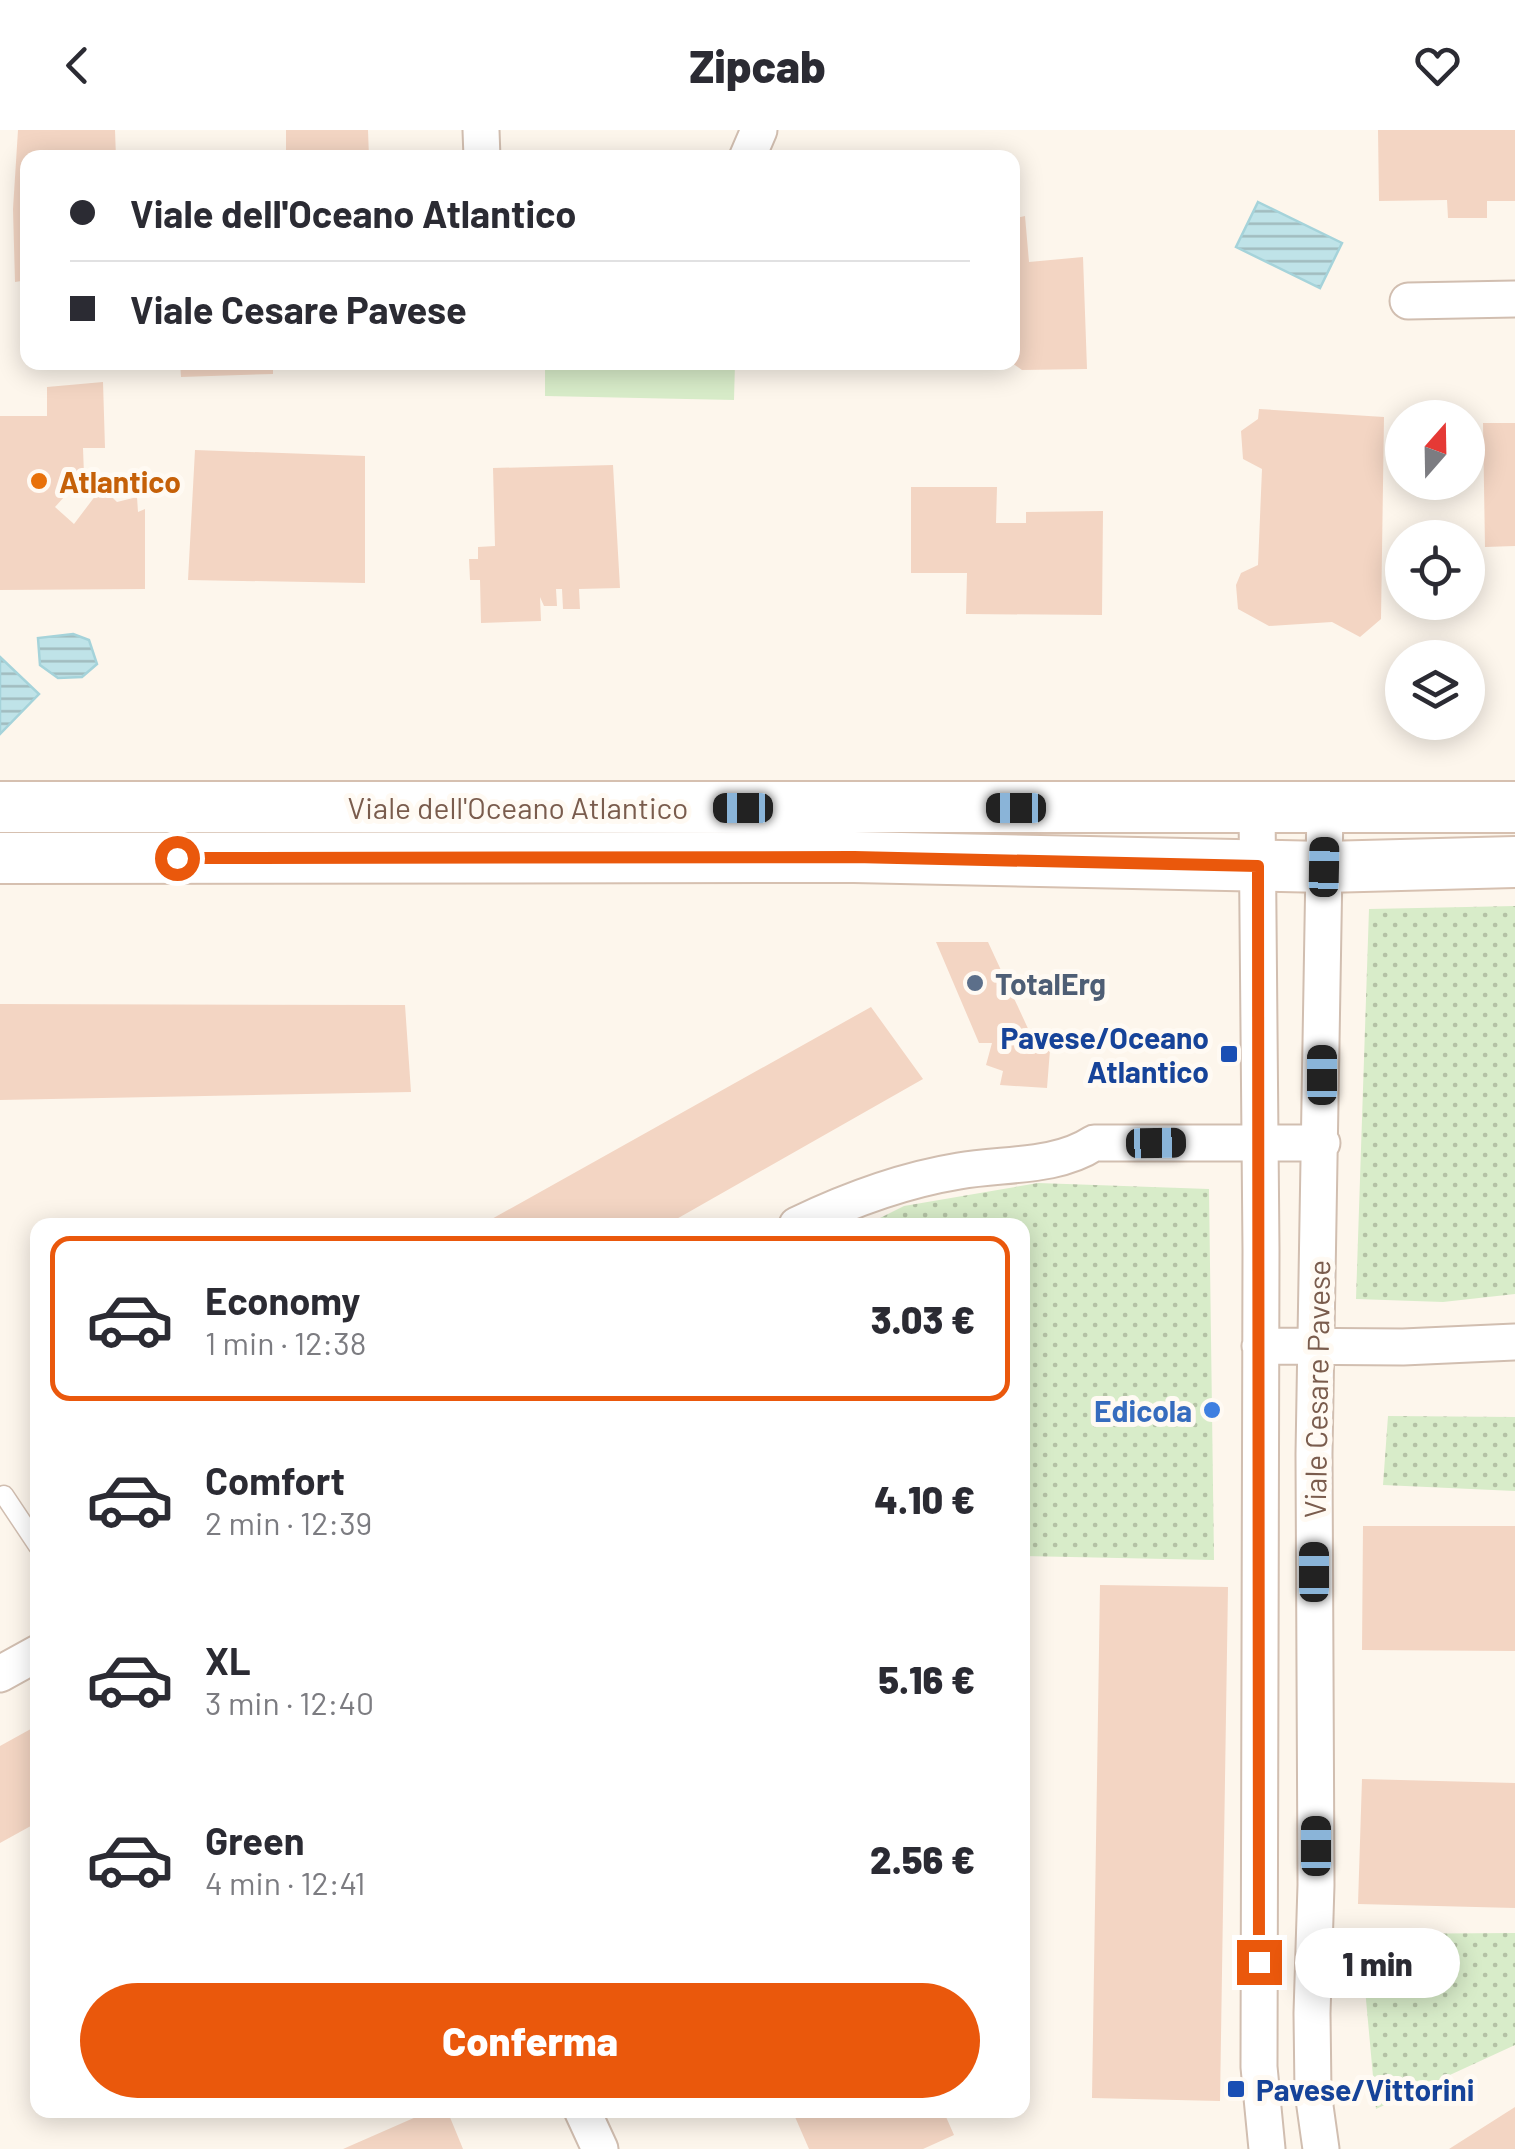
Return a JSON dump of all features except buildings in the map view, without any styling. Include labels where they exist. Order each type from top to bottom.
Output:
[{"type":"main road","name":"Viale dell'Oceano Atlantico","points":[[0,807],[1515,807]]},
{"type":"main road","name":"Viale dell'Oceano Atlantico","points":[[0,858],[854,857],[1324,867],[1515,862]]},
{"type":"street","points":[[1408,300],[1515,299]]},
{"type":"street","name":"Viale Cesare Pavese","points":[[1257,808],[1260,2066],[1266,2149]]},
{"type":"street","name":"Viale Cesare Pavese","points":[[1320,2149],[1313,2092],[1312,2013],[1316,1885],[1315,1346],[1322,1142],[1325,808]]},
{"type":"street","points":[[815,1218],[891,1188],[954,1171],[1071,1158],[1094,1144],[1322,1142]]},
{"type":"street","points":[[1260,1346],[1515,1342]]},
{"type":"street","points":[[0,1674],[30,1657]]},
{"type":"street","points":[[586,2118],[600,2149]]},
{"type":"lane","points":[[4,1495],[30,1534]]},
{"type":"green space","points":[[545,370],[735,370],[734,400],[545,396]]},
{"type":"green space","points":[[1515,906],[1515,1294],[1443,1302],[1356,1299],[1369,909]]},
{"type":"green space","points":[[1038,1183],[1209,1189],[1214,1560],[1030,1556],[1030,1218],[880,1218],[904,1206]]},
{"type":"green space","points":[[1388,1416],[1515,1417],[1515,1491],[1383,1485]]},
{"type":"green space","points":[[1515,1933],[1515,2045],[1376,2109],[1360,1934]]},
{"type":"water","points":[[1258,202],[1342,243],[1320,288],[1236,247]]},
{"type":"water","points":[[73,634],[89,640],[97,664],[82,677],[58,678],[40,665],[38,638]]},
{"type":"water","points":[[0,657],[39,694],[0,734]]},
{"type":"place","name":"Atlantico","points":[[39,481]]},
{"type":"place","name":"TotalErg","points":[[975,983]]},
{"type":"place","name":"Pavese/Oceano Atlantico","points":[[1229,1054]]},
{"type":"place","name":"Edicola","points":[[1212,1410]]},
{"type":"place","name":"Pavese/Vittorini","points":[[1236,2089]]},
{"type":"route","points":[[177,858],[854,857],[1258,866],[1262,1250],[1259,1962]]}]
